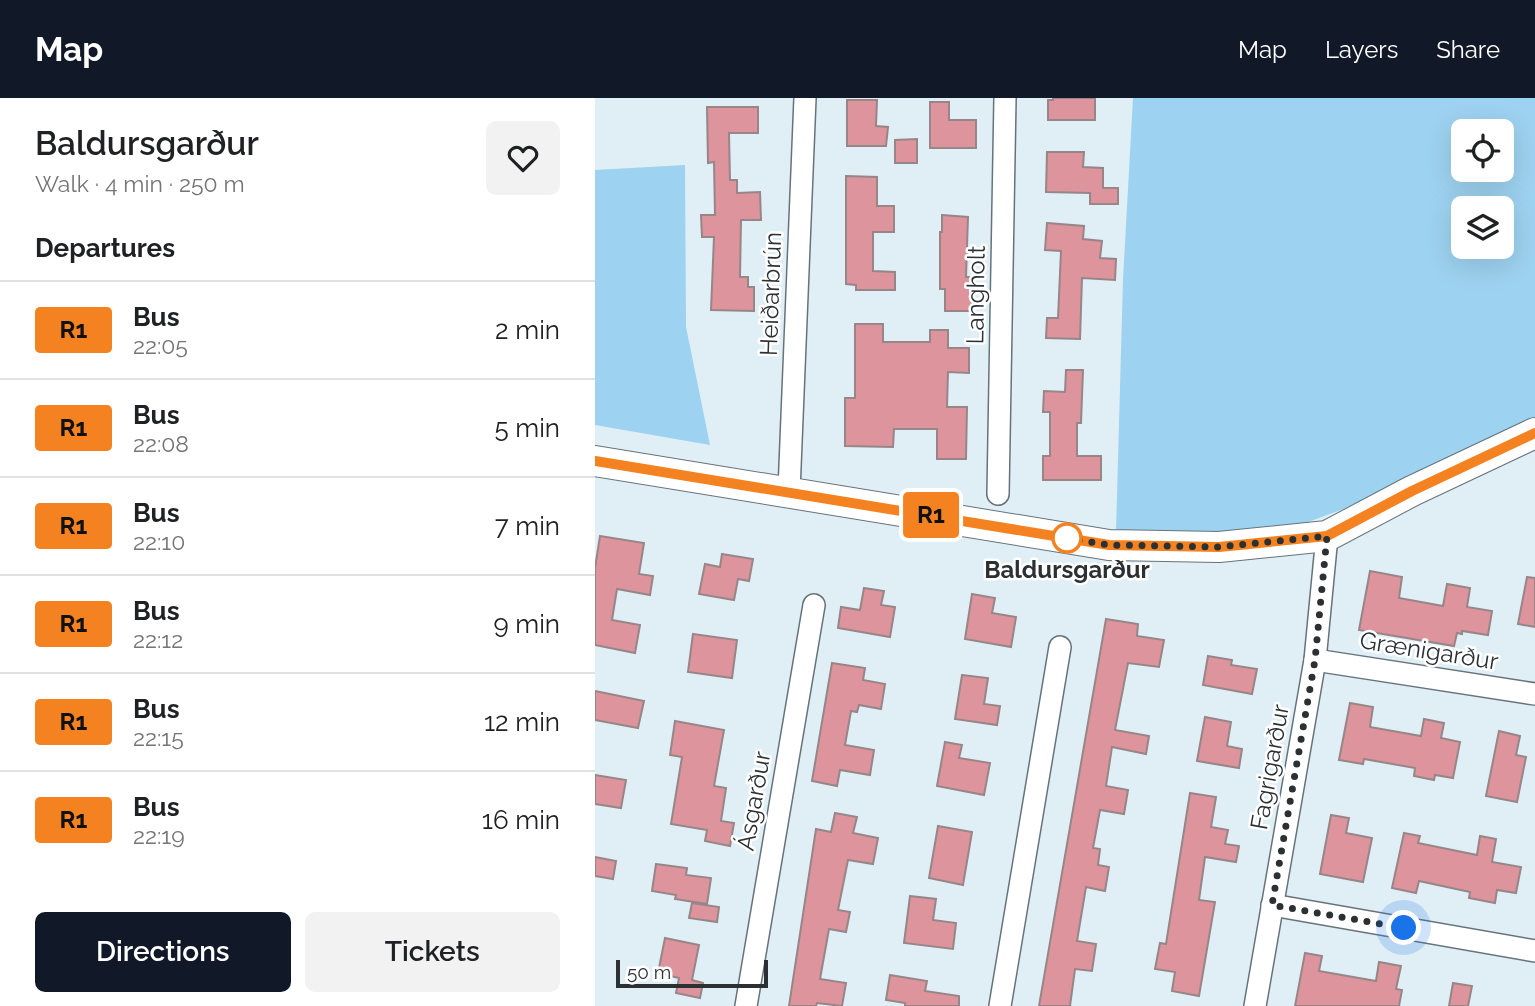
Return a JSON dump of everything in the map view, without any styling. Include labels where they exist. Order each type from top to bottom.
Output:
[{"type":"street","name":"Heiðarbrún","points":[[789,491],[804,98]]},
{"type":"street","name":"Langholt","points":[[999,494],[1005,98]]},
{"type":"street","points":[[595,461],[1109,545],[1219,547],[1327,536],[1412,491],[1535,433]]},
{"type":"street","name":"Fagrigarður","points":[[1255,1006],[1315,660],[1327,536]]},
{"type":"street","name":"Ásgarður","points":[[746,1006],[814,605]]},
{"type":"street","points":[[1000,1006],[1061,647]]},
{"type":"street","name":"Grænigarður","points":[[1315,660],[1535,694]]},
{"type":"street","points":[[1272,905],[1535,951]]},
{"type":"shaded area","points":[[1133,98],[1535,98],[1535,419],[1349,507],[1278,533],[1116,532],[1123,280]]},
{"type":"shaded area","points":[[685,165],[686,327],[710,445],[595,425],[595,170]]},
{"type":"building","points":[[1095,98],[1095,120],[1048,120],[1048,100]]},
{"type":"building","points":[[847,100],[877,100],[876,126],[888,127],[886,146],[847,146]]},
{"type":"building","points":[[930,102],[949,102],[949,120],[976,120],[976,148],[930,148]]},
{"type":"building","points":[[707,107],[758,107],[758,133],[729,133],[730,180],[737,180],[737,193],[760,192],[761,220],[741,220],[740,277],[748,277],[748,287],[754,287],[754,311],[711,310],[714,237],[702,237],[701,215],[715,215],[714,162],[708,163]]},
{"type":"building","points":[[917,139],[917,163],[895,163],[895,140]]},
{"type":"building","points":[[1047,152],[1084,152],[1083,167],[1103,168],[1103,188],[1118,188],[1118,204],[1090,204],[1090,193],[1046,192]]},
{"type":"building","points":[[846,176],[877,177],[877,206],[894,206],[894,232],[873,232],[873,271],[895,272],[895,290],[856,290],[856,285],[846,284]]},
{"type":"building","points":[[942,215],[968,217],[966,277],[974,277],[974,311],[945,311],[945,289],[940,289]]},
{"type":"building","points":[[1047,223],[1084,226],[1083,239],[1102,241],[1100,258],[1116,259],[1115,280],[1082,278],[1080,339],[1046,338],[1047,318],[1058,318],[1061,251],[1045,250]]},
{"type":"building","points":[[855,324],[883,324],[883,342],[930,342],[930,330],[948,330],[948,348],[969,348],[969,373],[948,372],[947,407],[967,407],[966,459],[937,459],[937,429],[894,429],[893,447],[845,446],[845,398],[855,398]]},
{"type":"building","points":[[1066,370],[1083,370],[1081,423],[1077,423],[1077,456],[1101,456],[1101,480],[1043,480],[1043,456],[1050,456],[1050,412],[1043,412],[1044,391],[1065,392]]},
{"type":"building","points":[[600,536],[644,543],[639,574],[653,576],[650,595],[617,589],[612,620],[640,625],[635,653],[595,645],[595,568]]},
{"type":"building","points":[[722,554],[753,559],[749,581],[738,579],[734,600],[699,594],[705,564],[720,567]]},
{"type":"building","points":[[1370,571],[1402,577],[1399,598],[1443,606],[1447,584],[1470,588],[1467,607],[1492,611],[1488,635],[1462,631],[1462,634],[1457,633],[1454,646],[1359,630]]},
{"type":"building","points":[[1527,577],[1535,578],[1535,627],[1518,624]]},
{"type":"building","points":[[864,588],[884,591],[881,605],[895,607],[890,637],[838,628],[841,607],[860,610]]},
{"type":"building","points":[[972,594],[995,598],[992,613],[1016,617],[1011,647],[965,639]]},
{"type":"building","points":[[1106,619],[1138,624],[1137,636],[1164,640],[1159,667],[1128,663],[1115,730],[1149,736],[1146,754],[1112,747],[1106,786],[1128,790],[1124,814],[1100,810],[1093,848],[1100,849],[1098,865],[1109,867],[1105,891],[1086,887],[1077,941],[1096,944],[1092,971],[1075,969],[1070,1006],[1039,1006]]},
{"type":"building","points":[[693,634],[737,640],[732,678],[688,672]]},
{"type":"building","points":[[1208,656],[1232,660],[1231,665],[1257,669],[1252,694],[1203,685]]},
{"type":"building","points":[[832,663],[865,668],[863,680],[885,684],[881,709],[859,705],[857,712],[851,711],[845,745],[874,750],[870,775],[840,770],[837,786],[812,781]]},
{"type":"building","points":[[962,675],[988,678],[984,704],[1000,706],[997,725],[955,719]]},
{"type":"building","points":[[595,691],[644,701],[638,728],[595,720]]},
{"type":"building","points":[[1350,703],[1373,707],[1370,727],[1421,736],[1424,719],[1444,723],[1441,738],[1460,742],[1453,778],[1435,775],[1434,780],[1414,776],[1415,768],[1364,759],[1363,764],[1339,760]]},
{"type":"building","points":[[1205,717],[1231,722],[1227,746],[1242,749],[1239,768],[1197,761]]},
{"type":"building","points":[[675,721],[724,730],[714,786],[726,788],[721,821],[734,823],[730,846],[705,841],[707,830],[671,824],[682,757],[670,755]]},
{"type":"building","points":[[1499,731],[1520,736],[1516,755],[1526,757],[1517,802],[1486,796]]},
{"type":"building","points":[[945,742],[962,745],[959,758],[990,763],[984,795],[937,786]]},
{"type":"building","points":[[595,775],[626,780],[621,808],[595,804]]},
{"type":"building","points":[[1190,793],[1216,797],[1211,827],[1228,830],[1225,844],[1239,846],[1236,862],[1205,857],[1199,900],[1215,902],[1199,996],[1172,991],[1175,972],[1155,969],[1160,943],[1166,944]]},
{"type":"building","points":[[835,813],[857,817],[853,833],[878,838],[873,864],[848,860],[838,910],[850,912],[846,932],[829,929],[820,979],[846,983],[842,1006],[817,1003],[816,1006],[789,1006],[816,829],[831,832]]},
{"type":"building","points":[[1331,815],[1349,818],[1346,833],[1372,838],[1363,882],[1320,874]]},
{"type":"building","points":[[938,826],[972,832],[963,885],[929,878]]},
{"type":"building","points":[[1404,833],[1420,836],[1418,843],[1477,855],[1480,836],[1496,839],[1492,862],[1521,867],[1516,893],[1497,890],[1495,903],[1469,898],[1470,892],[1419,881],[1416,893],[1392,888]]},
{"type":"building","points":[[595,857],[616,861],[613,879],[595,876]]},
{"type":"building","points":[[656,864],[687,868],[686,875],[711,878],[707,904],[675,899],[676,895],[652,891]]},
{"type":"building","points":[[910,896],[936,899],[933,920],[956,923],[953,949],[904,943]]},
{"type":"building","points":[[692,903],[719,907],[717,922],[689,918]]},
{"type":"building","points":[[665,938],[699,945],[692,980],[703,983],[700,998],[676,993],[679,978],[658,973]]},
{"type":"building","points":[[1305,953],[1322,956],[1319,971],[1376,981],[1379,962],[1401,966],[1396,989],[1402,990],[1399,1006],[1295,1006]]},
{"type":"building","points":[[890,975],[927,981],[925,991],[959,996],[959,1006],[905,1006],[905,1003],[886,1000]]},
{"type":"building","points":[[1453,983],[1472,986],[1468,1006],[1449,1006]]},
{"type":"bus line","name":"R1","points":[[595,461],[1109,545],[1219,547],[1327,536],[1412,491],[1535,433]]},
{"type":"place","name":"Baldursgarður","points":[[1067,538]]},
{"type":"route","points":[[1067,538],[1109,545],[1219,547],[1327,536],[1315,660],[1272,905],[1404,928]]}]
